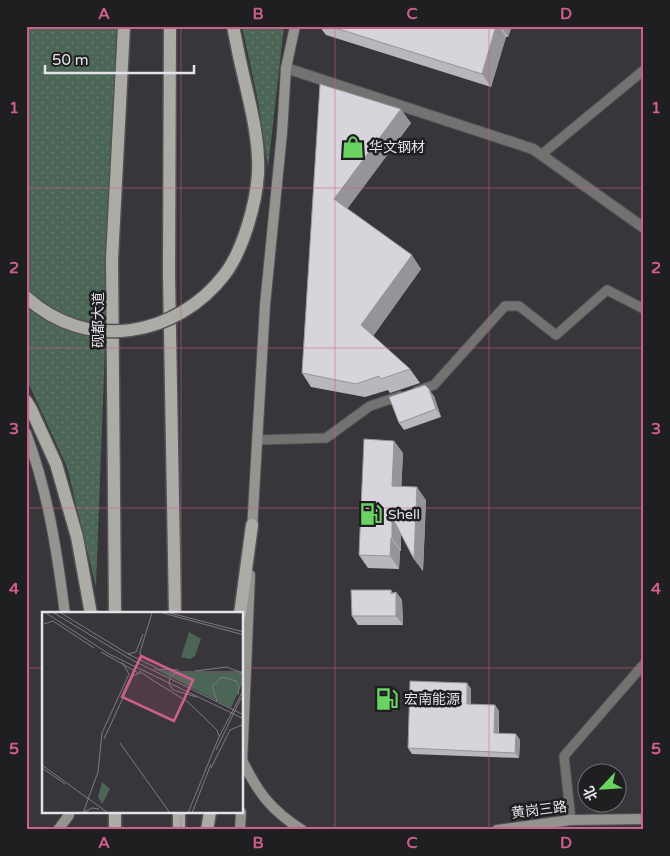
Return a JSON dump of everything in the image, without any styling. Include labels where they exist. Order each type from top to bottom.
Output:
[{"type":"main road","name":"砚都大道","points":[[115,612],[112,259],[124,26]]},
{"type":"main road","points":[[170,26],[169,275],[175,612]]},
{"type":"main road","points":[[26,297],[37,307],[63,321],[92,330],[121,332],[152,326],[180,315],[206,296],[226,273],[241,248],[251,214],[258,174],[255,131],[233,26]]},
{"type":"main road","points":[[26,401],[32,409],[56,464],[77,537],[91,612]]},
{"type":"main road","points":[[240,612],[252,526]]},
{"type":"main road","points":[[115,814],[115,830]]},
{"type":"main road","points":[[179,814],[180,830]]},
{"type":"main road","points":[[207,830],[210,814]]},
{"type":"street","points":[[244,737],[252,526],[265,305],[282,133],[286,68],[295,26]]},
{"type":"street","points":[[286,68],[533,149],[642,224]]},
{"type":"street","points":[[26,433],[36,461],[57,554],[64,612]]},
{"type":"street","points":[[244,765],[255,786],[269,804],[302,830]]},
{"type":"street","points":[[58,830],[69,814]]},
{"type":"street","points":[[68,830],[69,814]]},
{"type":"street","points":[[240,830],[241,814]]},
{"type":"street","name":"黄岗三路","points":[[497,830],[571,820],[644,819]]},
{"type":"lane","points":[[541,155],[644,70]]},
{"type":"lane","points":[[257,440],[326,438],[370,406],[434,385],[505,306],[519,306],[556,335],[607,290],[644,309]]},
{"type":"lane","points":[[571,820],[564,756],[644,664]]},
{"type":"green space","points":[[26,26],[117,26],[96,587],[67,467],[26,378]]},
{"type":"green space","points":[[242,26],[284,26],[268,168],[258,101]]},
{"type":"building","points":[[329,26],[496,26],[482,74]]},
{"type":"building","points":[[320,84],[401,109],[334,199],[412,255],[361,325],[410,369],[381,379],[379,376],[356,384],[302,373]]},
{"type":"building","points":[[425,385],[429,389],[436,409],[399,423],[389,397]]},
{"type":"building","points":[[364,439],[394,441],[392,486],[417,487],[414,559],[392,517],[390,556],[359,555]]},
{"type":"building","points":[[351,590],[391,590],[391,594],[396,592],[396,616],[352,616]]},
{"type":"building","points":[[410,681],[467,683],[467,704],[495,705],[494,733],[516,734],[515,753],[408,748]]},
{"type":"place","name":"华文钢材","points":[[353,147]]},
{"type":"place","name":"Shell","points":[[371,514]]},
{"type":"place","name":"宏南能源","points":[[387,699]]}]
